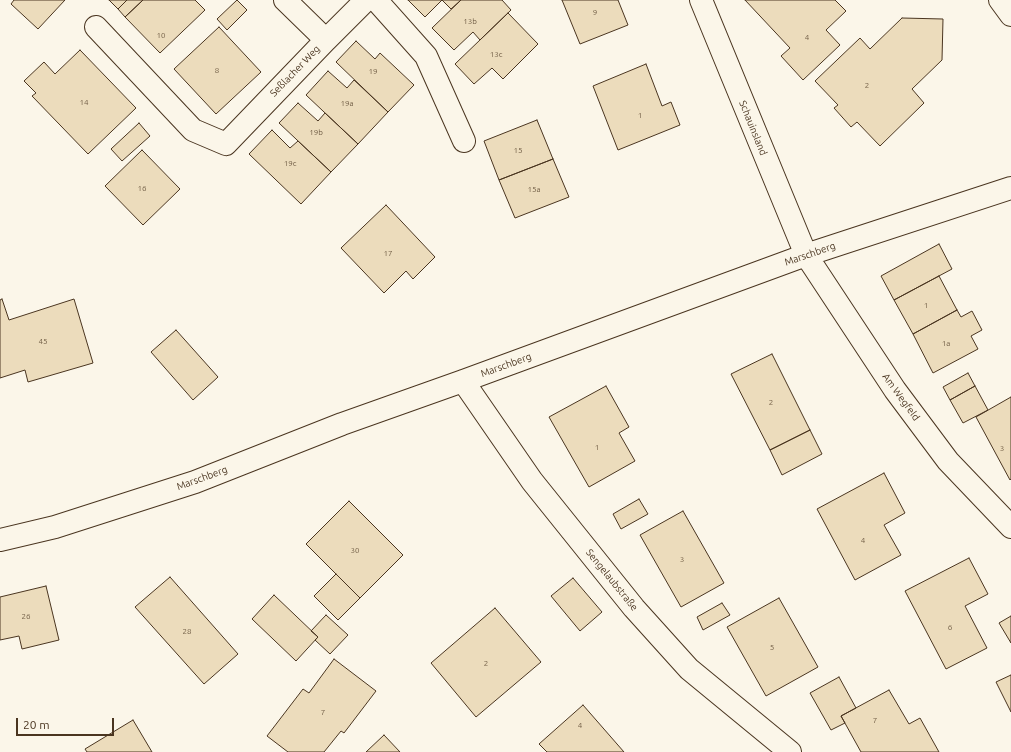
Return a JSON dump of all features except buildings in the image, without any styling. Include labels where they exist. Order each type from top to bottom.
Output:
[{"type":"street","name":"Seßlacher Weg","points":[[96,27],[193,130],[226,144],[326,40],[285,0]]},
{"type":"street","points":[[326,40],[366,0]]},
{"type":"street","points":[[376,0],[426,56],[464,141]]},
{"type":"street","name":"Schauinsland","points":[[701,0],[806,255]]},
{"type":"street","points":[[1000,0],[1011,15]]},
{"type":"street","name":"Marschberg","points":[[0,540],[54,527],[195,482],[342,424],[806,255],[1011,188]]},
{"type":"street","name":"Am Wegfeld","points":[[806,255],[894,390],[948,461],[1011,527]]},
{"type":"street","name":"Sengelaubstraße","points":[[463,381],[532,481],[634,608],[688,669],[790,752]]}]
